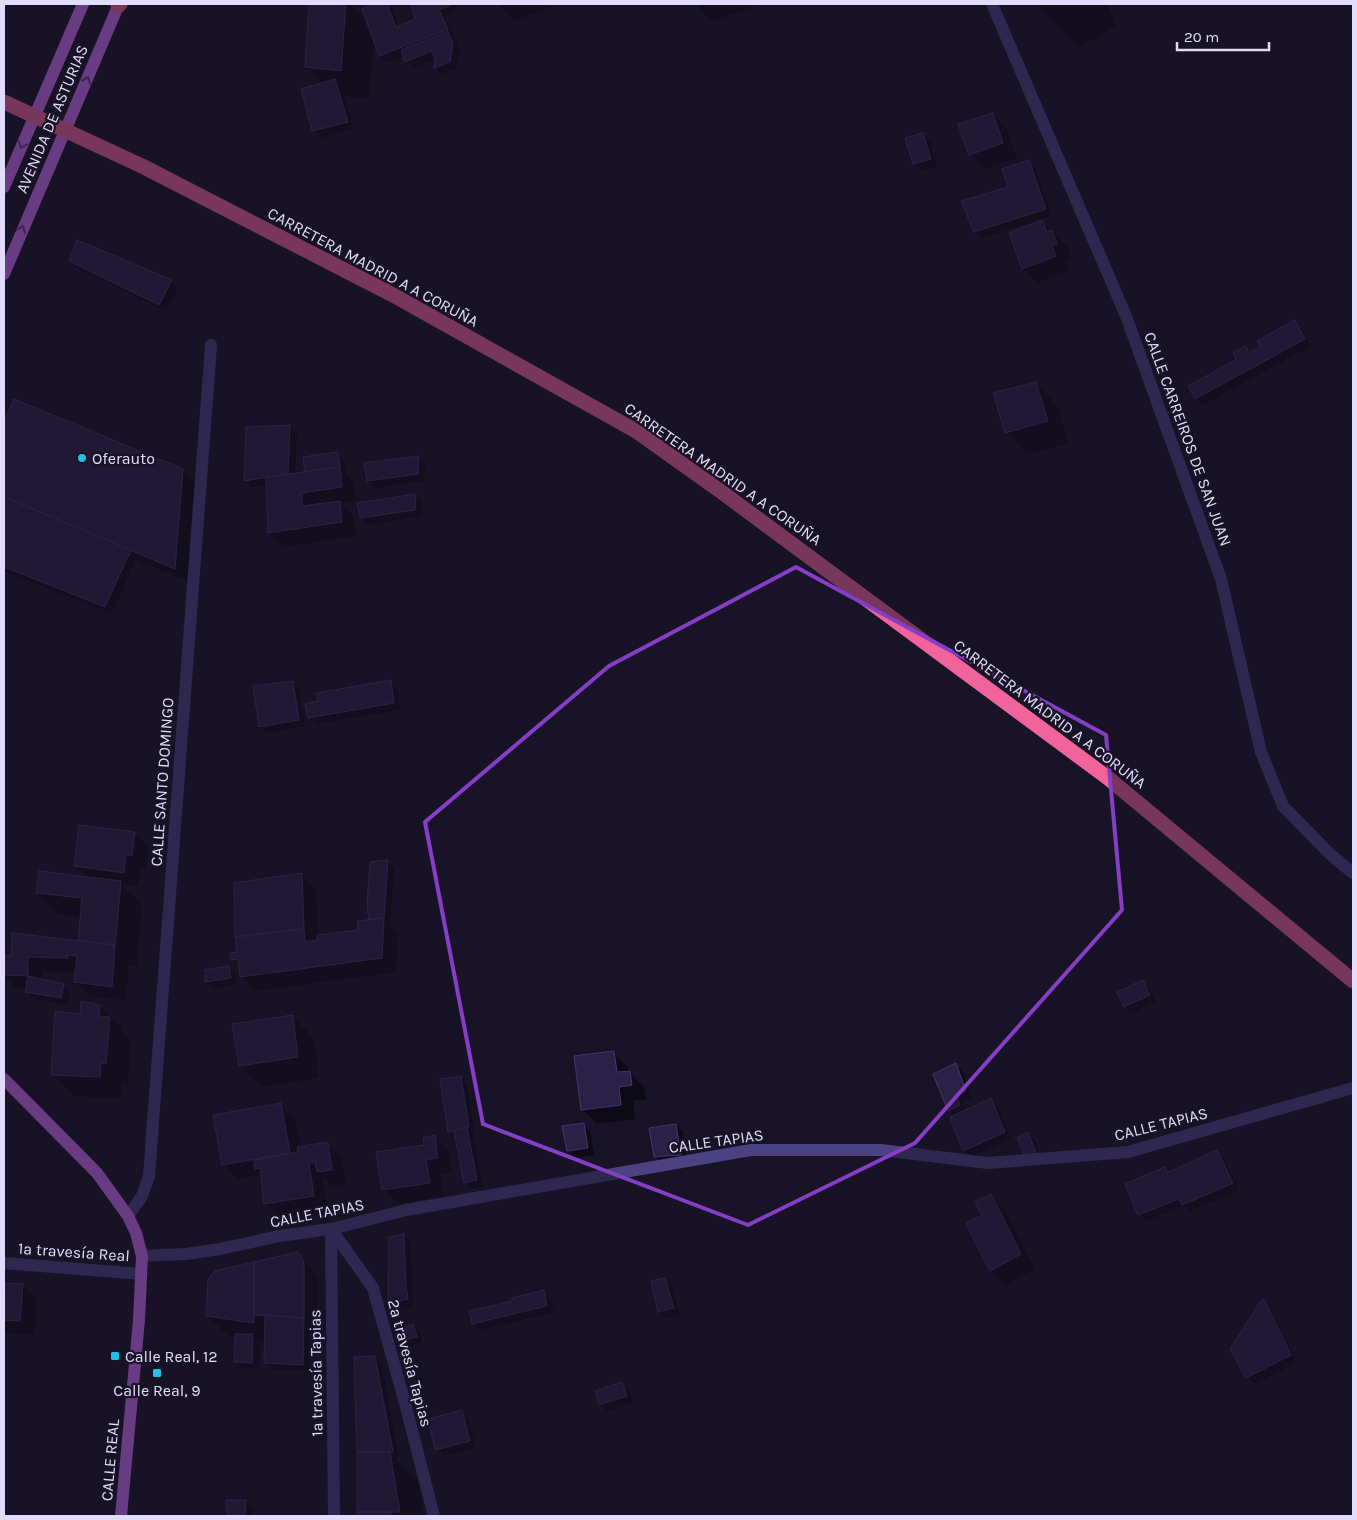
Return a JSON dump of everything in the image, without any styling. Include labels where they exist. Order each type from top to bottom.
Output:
[{"type":"highway","name":"CARRETERA MADRID A A CORUÑA","points":[[4,102],[142,166],[393,294],[636,430],[1108,778],[1353,981]]},
{"type":"main road","name":"AVENIDA DE ASTURIAS","points":[[4,187],[84,4]]},
{"type":"main road","name":"AVENIDA DE ASTURIAS","points":[[4,274],[119,5]]},
{"type":"main road","name":"CALLE REAL","points":[[4,1079],[97,1172],[128,1216],[136,1233],[142,1256],[139,1320],[121,1516]]},
{"type":"street","name":"CALLE CARREIROS DE SAN JUAN","points":[[992,4],[1122,306],[1136,344],[1221,579],[1261,752],[1283,806],[1330,854],[1353,873]]},
{"type":"street","name":"CALLE SANTO DOMINGO","points":[[128,1216],[142,1196],[149,1176],[211,345]]},
{"type":"street","name":"CALLE TAPIAS","points":[[142,1256],[186,1254],[279,1236],[330,1229],[406,1210],[751,1150],[881,1150],[988,1163],[1128,1152],[1353,1088]]},
{"type":"street","name":"1ª travesía Tapias","points":[[330,1229],[334,1516]]},
{"type":"street","name":"2ª travesía Tapias","points":[[330,1229],[373,1288],[434,1516]]},
{"type":"street","name":"1ª travesía Real","points":[[4,1263],[141,1274]]},
{"type":"highlighted area","points":[[796,567],[1106,735],[1122,910],[915,1143],[748,1225],[483,1124],[425,822],[609,666]]},
{"type":"building","points":[[309,4],[346,4],[341,71],[305,67]]},
{"type":"building","points":[[374,4],[387,4],[396,27],[415,19],[411,4],[452,4],[439,10],[448,29],[379,56],[362,9]]},
{"type":"building","points":[[448,31],[453,44],[450,62],[434,68],[435,59],[431,51],[405,62],[401,50]]},
{"type":"building","points":[[335,79],[348,122],[312,131],[301,89]]},
{"type":"building","points":[[993,113],[1003,143],[969,155],[958,124]]},
{"type":"building","points":[[923,133],[931,159],[913,164],[905,138]]},
{"type":"building","points":[[1029,160],[1046,209],[974,232],[961,201],[1008,187],[1002,169]]},
{"type":"building","points":[[1042,220],[1047,232],[1052,230],[1057,244],[1052,246],[1056,256],[1022,269],[1009,233]]},
{"type":"building","points":[[77,240],[172,280],[159,305],[69,261]]},
{"type":"building","points":[[1295,320],[1305,339],[1195,399],[1188,386],[1236,360],[1233,353],[1246,346],[1249,353],[1260,347],[1257,341]]},
{"type":"building","points":[[1036,382],[1048,421],[1005,433],[993,393]]},
{"type":"building","points":[[14,399],[183,469],[175,569],[4,497],[4,423]]},
{"type":"building","points":[[290,425],[288,474],[244,481],[246,427]]},
{"type":"building","points":[[338,452],[340,467],[305,472],[303,457]]},
{"type":"building","points":[[419,456],[418,474],[367,481],[364,463]]},
{"type":"building","points":[[340,467],[342,487],[302,493],[302,506],[340,501],[342,522],[268,533],[266,477]]},
{"type":"building","points":[[416,494],[415,510],[360,518],[357,503]]},
{"type":"building","points":[[4,497],[131,550],[105,607],[4,567]]},
{"type":"building","points":[[391,680],[394,703],[308,718],[305,704],[318,701],[317,693]]},
{"type":"building","points":[[293,681],[299,720],[259,727],[253,686]]},
{"type":"building","points":[[79,825],[135,832],[132,856],[126,855],[124,873],[74,866]]},
{"type":"building","points":[[388,860],[384,918],[369,919],[367,905],[370,862]]},
{"type":"building","points":[[39,871],[121,881],[115,945],[78,941],[82,898],[36,893]]},
{"type":"building","points":[[302,873],[304,929],[235,937],[234,883]]},
{"type":"building","points":[[384,918],[382,958],[240,977],[238,959],[231,960],[230,953],[237,952],[235,937],[304,929],[305,941],[312,941],[317,940],[317,935],[358,930],[357,921]]},
{"type":"building","points":[[12,933],[115,945],[112,987],[74,982],[77,956],[67,955],[68,958],[28,957],[28,976],[4,975],[4,955],[11,956]]},
{"type":"building","points":[[229,966],[231,978],[205,982],[205,970]]},
{"type":"building","points":[[28,976],[64,984],[61,998],[25,992]]},
{"type":"building","points":[[1143,980],[1150,995],[1124,1007],[1117,992]]},
{"type":"building","points":[[81,1001],[100,1005],[99,1016],[110,1017],[106,1064],[101,1063],[100,1077],[51,1075],[55,1011],[80,1014]]},
{"type":"building","points":[[293,1015],[298,1057],[239,1066],[232,1024]]},
{"type":"building","points":[[614,1051],[617,1072],[630,1071],[632,1085],[619,1087],[621,1105],[581,1110],[574,1056]]},
{"type":"building","points":[[956,1063],[966,1091],[956,1095],[960,1105],[948,1111],[933,1074]]},
{"type":"building","points":[[461,1076],[469,1127],[448,1132],[440,1079]]},
{"type":"building","points":[[991,1098],[1005,1132],[963,1151],[950,1117]]},
{"type":"building","points":[[281,1103],[290,1153],[222,1165],[213,1115]]},
{"type":"building","points":[[584,1123],[588,1148],[567,1151],[562,1126]]},
{"type":"building","points":[[676,1124],[681,1155],[654,1157],[649,1128]]},
{"type":"building","points":[[467,1127],[477,1180],[464,1183],[454,1131]]},
{"type":"building","points":[[1028,1132],[1037,1155],[1025,1156],[1017,1138]]},
{"type":"building","points":[[435,1135],[438,1158],[426,1160],[430,1183],[382,1190],[376,1152],[424,1145],[423,1138]]},
{"type":"building","points":[[328,1142],[332,1170],[317,1172],[315,1162],[309,1163],[314,1196],[264,1204],[260,1168],[255,1169],[254,1160],[298,1152],[297,1147]]},
{"type":"building","points":[[1217,1150],[1233,1183],[1182,1205],[1179,1199],[1138,1215],[1125,1184],[1165,1167],[1167,1173]]},
{"type":"building","points":[[991,1194],[1021,1254],[990,1271],[966,1223],[982,1215],[975,1202]]},
{"type":"building","points":[[404,1234],[408,1299],[389,1303],[389,1237]]},
{"type":"building","points":[[298,1252],[304,1262],[304,1318],[254,1315],[254,1262]]},
{"type":"building","points":[[254,1262],[254,1323],[206,1316],[208,1280],[213,1273]]},
{"type":"building","points":[[665,1278],[674,1308],[658,1312],[651,1281]]},
{"type":"building","points":[[4,1283],[23,1284],[20,1321],[4,1320]]},
{"type":"building","points":[[544,1290],[547,1306],[472,1324],[469,1311],[512,1301],[512,1298]]},
{"type":"building","points":[[1264,1299],[1291,1355],[1246,1378],[1230,1349],[1260,1302]]},
{"type":"building","points":[[265,1315],[304,1318],[303,1365],[264,1363]]},
{"type":"building","points":[[413,1324],[417,1337],[398,1341],[395,1329]]},
{"type":"building","points":[[235,1334],[253,1334],[252,1363],[234,1362]]},
{"type":"building","points":[[375,1356],[393,1452],[357,1452],[354,1357]]},
{"type":"building","points":[[622,1382],[627,1396],[599,1405],[595,1391]]},
{"type":"building","points":[[462,1410],[470,1441],[435,1450],[428,1419]]},
{"type":"building","points":[[357,1452],[390,1452],[400,1512],[357,1512]]},
{"type":"building","points":[[226,1500],[246,1500],[245,1516],[228,1516]]},
{"type":"building","points":[[357,1512],[391,1512],[392,1516],[357,1516]]},
{"type":"place","name":"Oferauto","points":[[82,458]]},
{"type":"place","name":"Calle Real, 12","points":[[115,1356]]},
{"type":"place","name":"Calle Real, 9","points":[[157,1373]]}]
